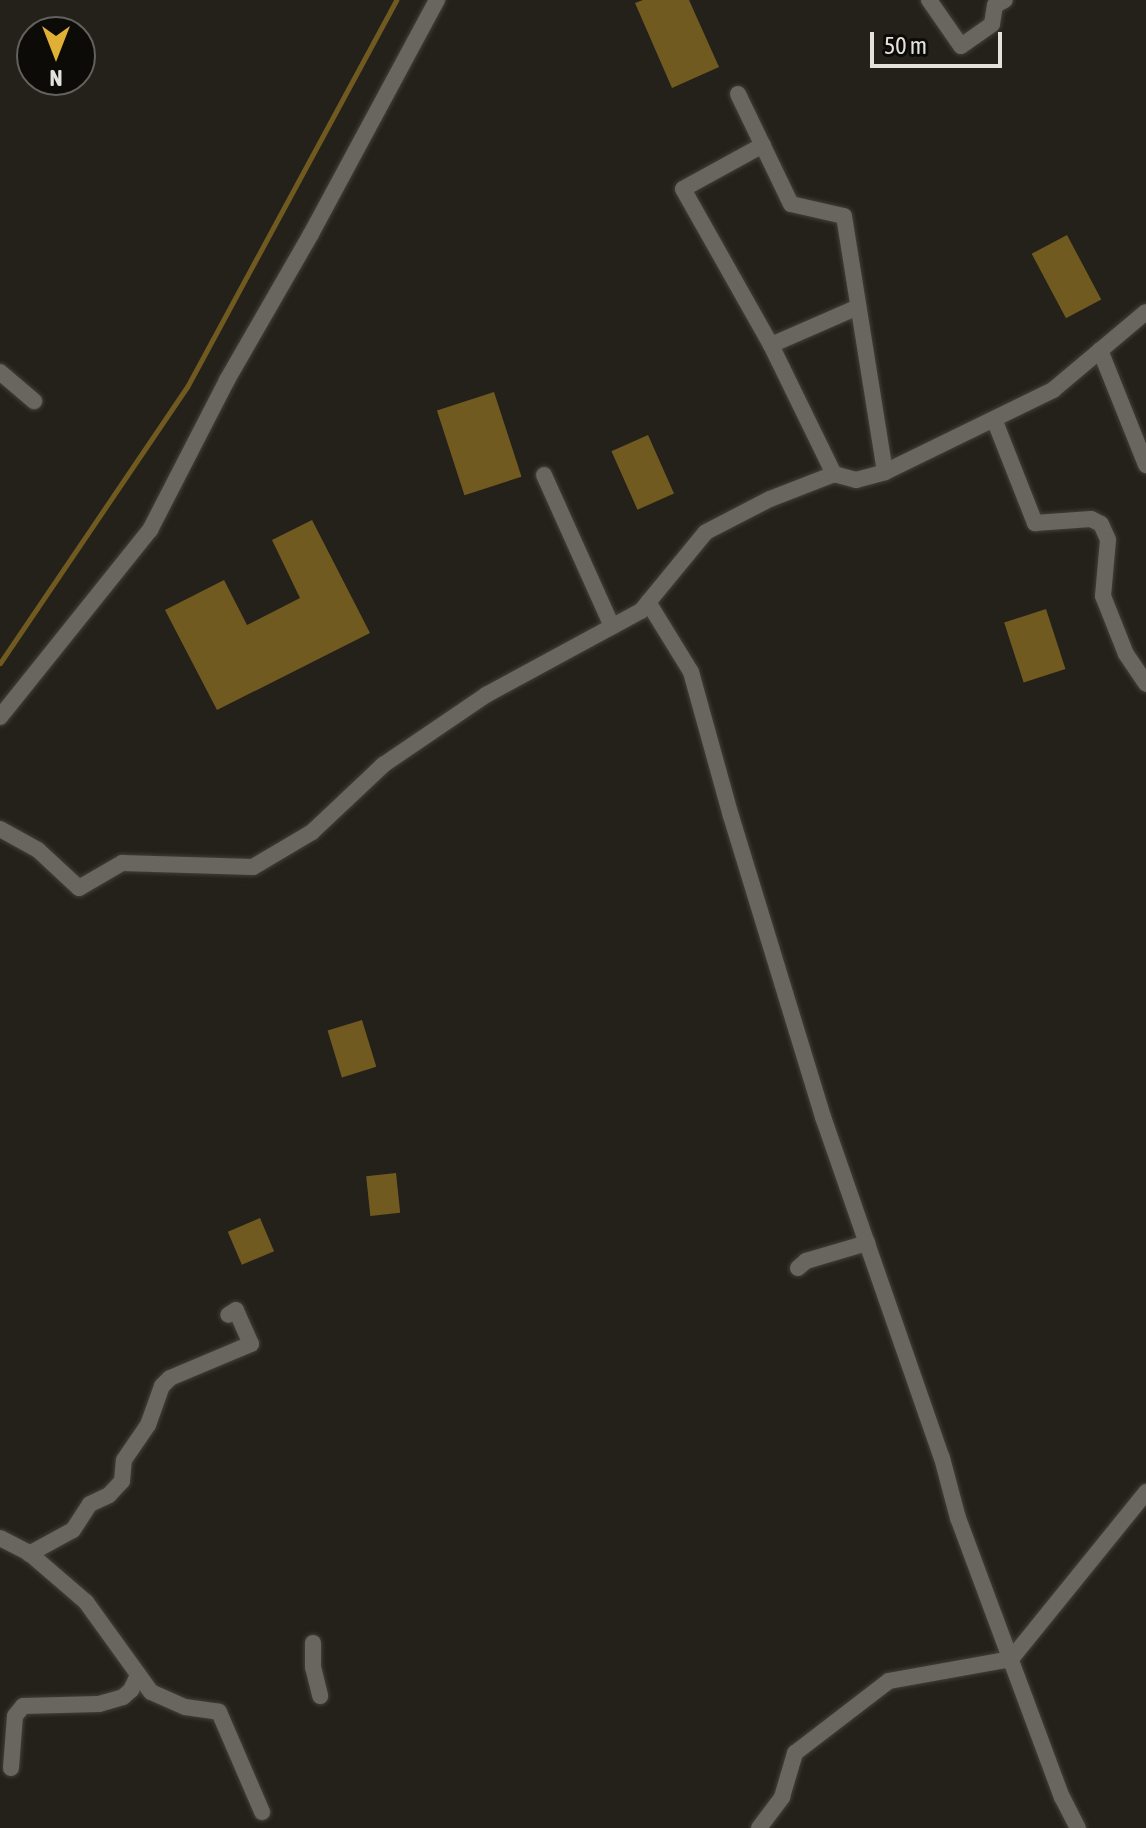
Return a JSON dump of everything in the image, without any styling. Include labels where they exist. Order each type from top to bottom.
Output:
[{"type":"street","points":[[0,717],[150,530],[227,380],[318,221],[437,0]]},
{"type":"street","points":[[929,0],[961,46],[992,24],[995,5],[1005,0]]},
{"type":"street","points":[[738,94],[791,204],[844,216],[885,472]]},
{"type":"street","points":[[763,145],[683,189],[771,345],[834,474]]},
{"type":"street","points":[[771,345],[858,307]]},
{"type":"street","points":[[0,829],[38,850],[79,888],[122,863],[253,867],[312,832],[383,765],[486,695],[612,626],[648,602],[706,532],[770,499],[834,474],[856,480],[885,472],[1053,390],[1146,312]]},
{"type":"street","points":[[1100,350],[1146,465]]},
{"type":"street","points":[[0,372],[34,401]]},
{"type":"street","points":[[994,419],[1035,523],[1091,519],[1101,524],[1108,540],[1103,596],[1126,654],[1146,684]]},
{"type":"street","points":[[544,475],[612,626]]},
{"type":"street","points":[[648,602],[691,672],[731,816],[823,1117],[942,1458],[958,1518],[1062,1797],[1078,1828]]},
{"type":"street","points":[[798,1268],[806,1261],[867,1243]]},
{"type":"street","points":[[29,1554],[73,1530],[90,1504],[109,1495],[122,1481],[124,1460],[148,1425],[162,1386],[170,1378],[251,1344],[236,1310],[228,1315]]},
{"type":"street","points":[[759,1828],[782,1797],[795,1753],[889,1681],[1011,1659],[1146,1492]]},
{"type":"street","points":[[0,1538],[29,1554],[86,1602],[151,1692],[185,1707],[219,1712],[262,1812]]},
{"type":"street","points":[[313,1643],[313,1667],[320,1696]]},
{"type":"street","points":[[11,1768],[15,1716],[23,1706],[99,1704],[123,1697],[138,1675]]},
{"type":"shaded area","points":[[643,0],[689,0],[719,67],[672,88],[635,3]]},
{"type":"shaded area","points":[[1067,235],[1101,299],[1066,318],[1032,254]]},
{"type":"shaded area","points":[[494,392],[522,477],[464,495],[437,411]]},
{"type":"shaded area","points":[[648,435],[674,493],[637,510],[611,451]]},
{"type":"shaded area","points":[[312,520],[370,633],[217,710],[165,610],[224,580],[247,625],[300,598],[272,540]]},
{"type":"shaded area","points":[[1046,609],[1065,669],[1024,683],[1004,623]]},
{"type":"shaded area","points":[[362,1020],[376,1067],[342,1077],[328,1031]]},
{"type":"shaded area","points":[[396,1173],[400,1213],[370,1216],[366,1176]]},
{"type":"shaded area","points":[[260,1218],[274,1251],[242,1265],[228,1232]]},
{"type":"waterway","points":[[0,663],[187,387],[396,0]]}]
